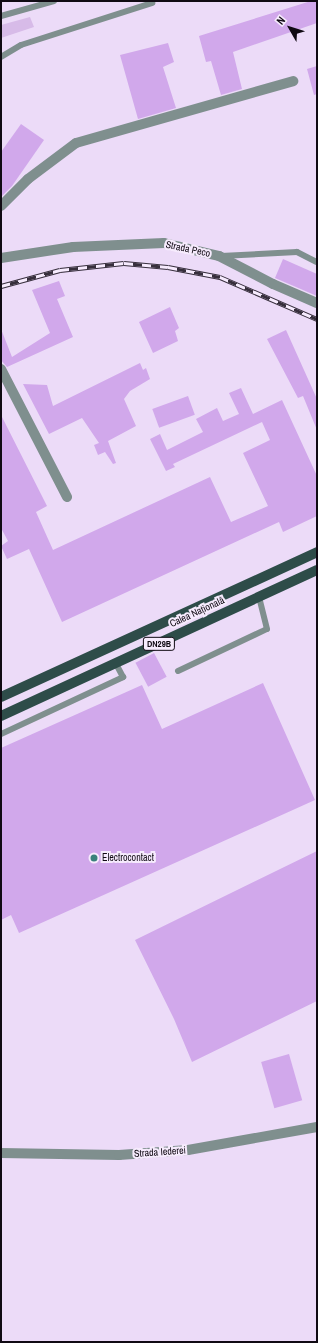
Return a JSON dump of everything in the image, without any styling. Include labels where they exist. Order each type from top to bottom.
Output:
[{"type":"main road","name":"Calea Națională","points":[[1,697],[317,552]]},
{"type":"main road","name":"Calea Națională","points":[[1,716],[317,570]]},
{"type":"street","points":[[1,206],[28,179],[76,143],[293,81]]},
{"type":"street","name":"Strada Peco","points":[[1,258],[73,247],[164,244],[220,256],[273,284],[317,303]]},
{"type":"street","points":[[1,369],[67,497]]},
{"type":"street","name":"Strada Iederei","points":[[1,1153],[119,1155],[188,1150],[317,1127]]},
{"type":"lane","points":[[1,16],[54,1]]},
{"type":"lane","points":[[1,58],[21,45],[152,3]]},
{"type":"lane","points":[[220,256],[297,252],[317,262]]},
{"type":"lane","points":[[178,671],[267,629],[259,596]]},
{"type":"lane","points":[[1,734],[123,677],[116,664]]},
{"type":"shaded area","points":[[30,17],[34,27],[1,38],[1,25]]},
{"type":"building","points":[[311,1],[317,1],[317,23],[233,52],[242,89],[221,95],[211,61],[206,62],[199,36]]},
{"type":"building","points":[[168,43],[174,62],[163,67],[176,108],[138,119],[120,55]]},
{"type":"building","points":[[317,66],[317,94],[314,95],[307,69]]},
{"type":"building","points":[[21,124],[44,140],[12,186],[1,197],[1,152]]},
{"type":"building","points":[[283,259],[317,274],[317,296],[275,278]]},
{"type":"building","points":[[59,281],[65,296],[57,299],[73,337],[7,367],[1,360],[1,329],[12,357],[50,333],[32,290]]},
{"type":"building","points":[[170,307],[179,328],[175,331],[178,341],[153,353],[139,322]]},
{"type":"building","points":[[286,330],[317,399],[317,430],[303,396],[298,398],[267,339]]},
{"type":"building","points":[[140,363],[143,370],[146,368],[150,379],[130,391],[124,399],[136,426],[108,441],[116,463],[113,464],[105,452],[98,455],[94,445],[99,443],[82,418],[49,434],[23,384],[47,385],[53,406]]},
{"type":"building","points":[[241,388],[253,414],[282,400],[317,476],[317,516],[283,532],[279,522],[62,622],[29,549],[7,559],[1,546],[8,541],[1,528],[1,415],[47,506],[36,512],[53,550],[210,477],[231,522],[268,506],[243,453],[270,440],[262,422],[173,464],[175,467],[166,471],[150,439],[160,434],[167,450],[203,432],[196,419],[217,408],[223,421],[239,414],[229,393]]},
{"type":"building","points":[[188,396],[195,415],[159,428],[152,409]]},
{"type":"building","points":[[154,653],[167,677],[148,687],[135,663]]},
{"type":"building","name":"Electrocontact","points":[[263,683],[315,800],[19,933],[11,915],[1,920],[1,748],[142,685],[162,729]]},
{"type":"building","points":[[317,851],[317,1001],[192,1062],[174,1019],[135,940]]},
{"type":"building","points":[[289,1054],[302,1100],[274,1108],[261,1062]]},
{"type":"railway","points":[[1,286],[60,270],[124,263],[168,267],[220,277],[317,319]]},
{"type":"place","name":"Electrocontact","points":[[94,858]]}]
